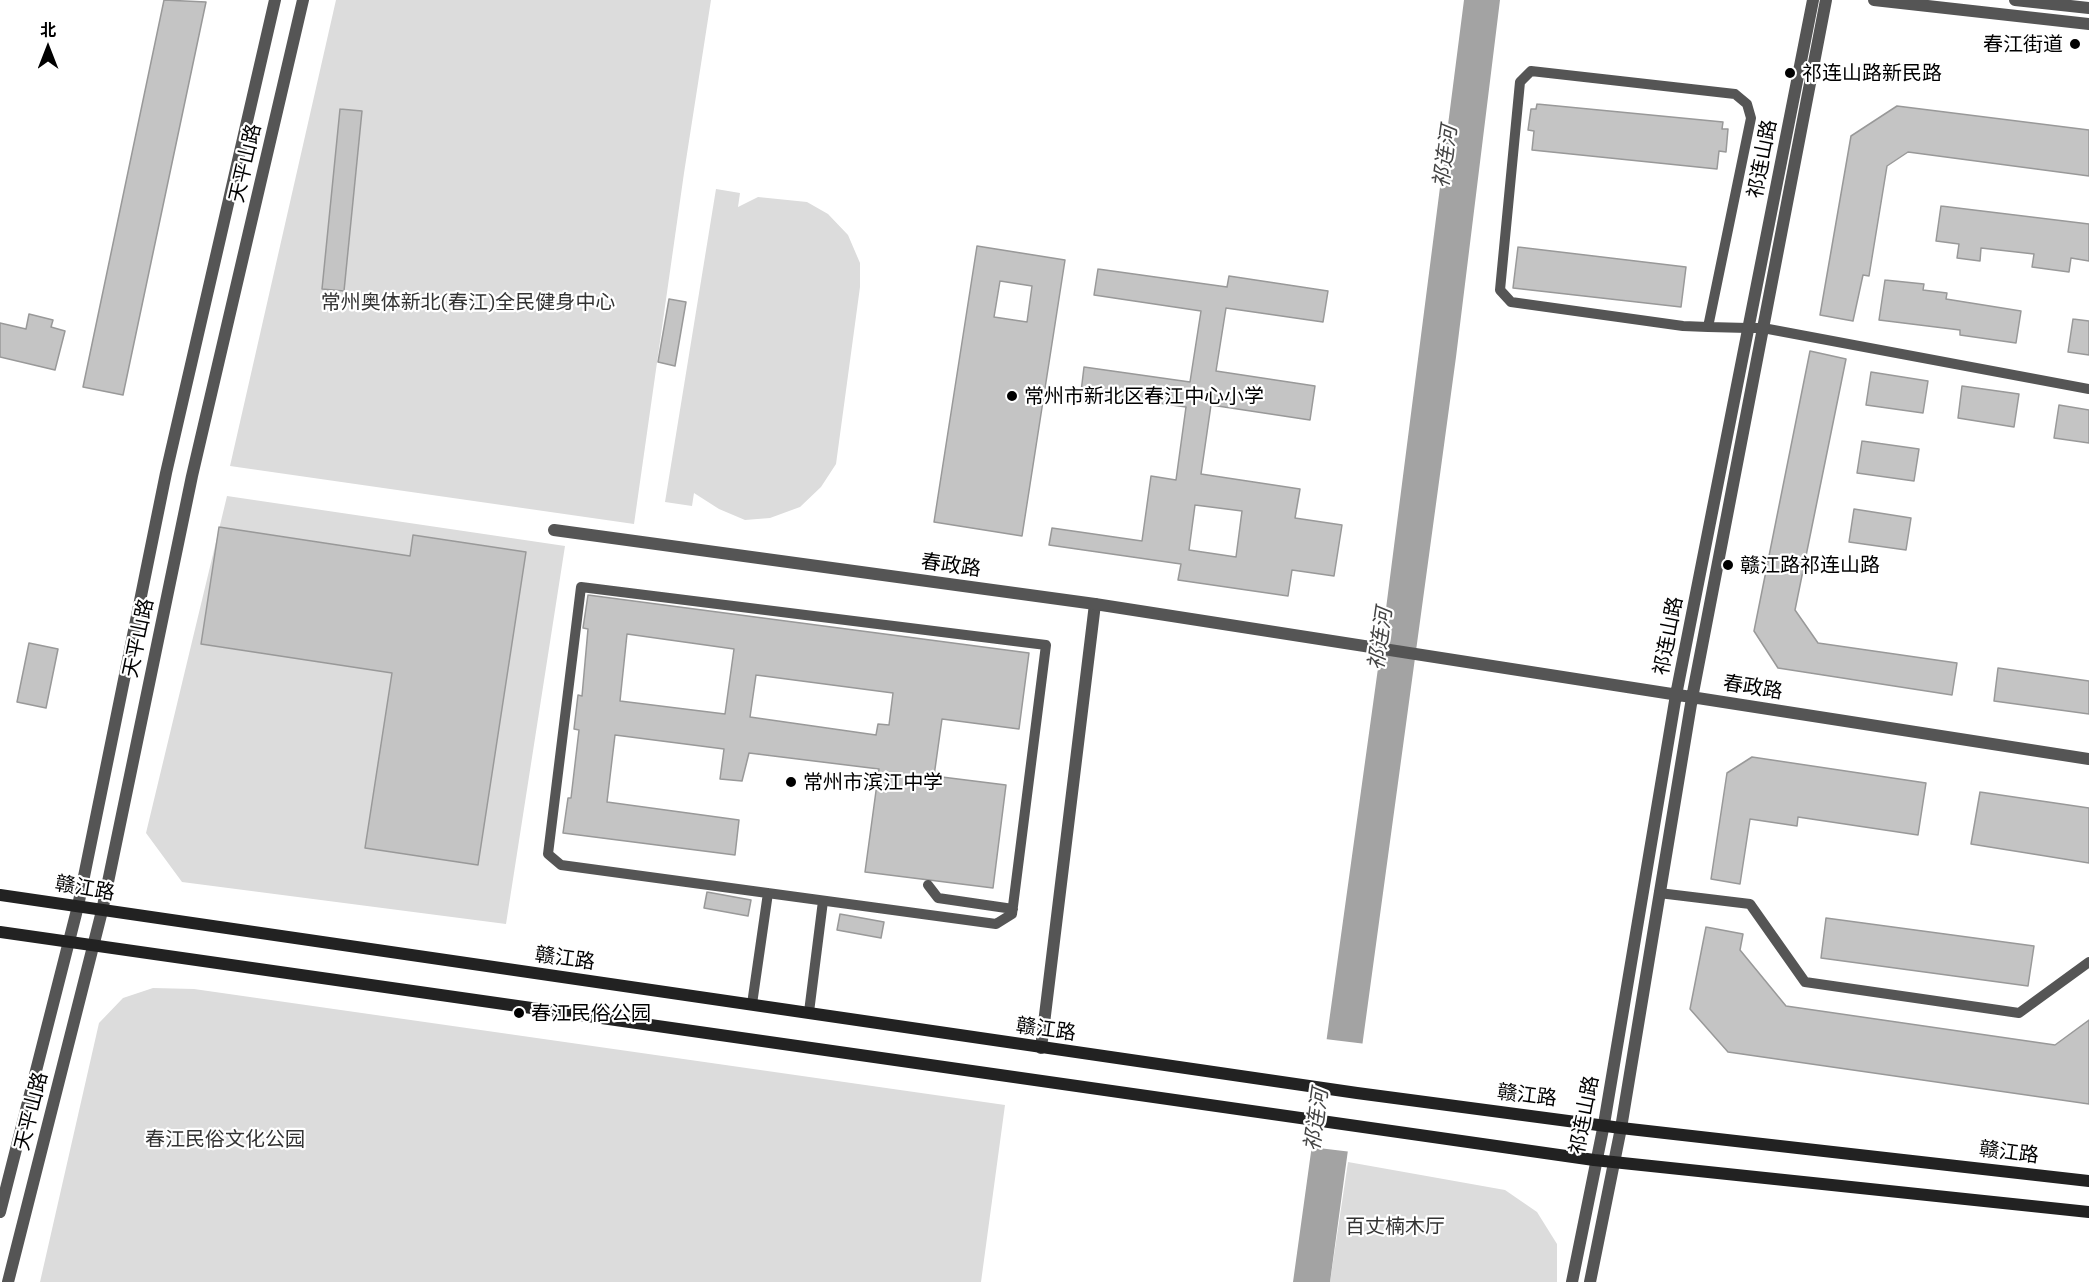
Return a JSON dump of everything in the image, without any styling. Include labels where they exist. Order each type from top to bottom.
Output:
[{"type":"main road","name":"赣江路","points":[[0,895],[1357,1093],[1621,1128],[2089,1181]]},
{"type":"main road","points":[[0,932],[93,947],[167,954],[1594,1160],[2089,1212]]},
{"type":"street","name":"天平山路","points":[[0,1212],[70,942],[166,472],[275,0]]},
{"type":"street","name":"天平山路","points":[[8,1282],[102,911],[192,476],[303,0]]},
{"type":"street","name":"祁连山路","points":[[1572,1282],[1594,1160],[1604,1125],[1676,695],[1813,0]]},
{"type":"street","name":"祁连山路","points":[[1590,1282],[1621,1128],[1692,698],[1826,0]]},
{"type":"street","points":[[1874,0],[2089,24]]},
{"type":"street","points":[[2015,0],[2089,8]]},
{"type":"street","name":"春政路","points":[[554,530],[1095,604],[2089,759]]},
{"type":"street","points":[[1041,1048],[1095,604]]},
{"type":"lane","points":[[1708,327],[1752,118],[1747,104],[1735,94],[1531,71],[1520,82],[1500,290],[1511,302],[1683,326],[1708,327],[1762,328],[2089,389]]},
{"type":"lane","points":[[581,587],[1046,645],[1013,909],[1012,914],[996,924],[561,865],[548,854],[581,587]]},
{"type":"lane","points":[[928,885],[938,898],[1013,909]]},
{"type":"lane","points":[[752,1004],[768,893]]},
{"type":"lane","points":[[1659,893],[1750,904],[1805,982],[2019,1013],[2089,962]]},
{"type":"lane","points":[[809,1012],[823,901]]},
{"type":"green space","name":"常州奥体新北(春江)全民健身中心","points":[[336,0],[711,0],[634,524],[230,466]]},
{"type":"green space","points":[[716,189],[740,193],[738,207],[758,197],[807,202],[828,214],[848,235],[860,263],[860,287],[836,464],[821,487],[800,507],[770,518],[745,520],[719,509],[694,493],[692,506],[665,502]]},
{"type":"green space","points":[[227,496],[565,546],[506,924],[182,882],[146,833]]},
{"type":"green space","name":"春江民俗文化公园","points":[[153,988],[194,989],[1005,1105],[981,1282],[40,1282],[99,1023],[123,998]]},
{"type":"green space","name":"百丈楠木厅","points":[[1348,1162],[1505,1190],[1537,1212],[1557,1244],[1557,1282],[1330,1282]]},
{"type":"water","name":"祁连河","points":[[1464,0],[1500,0],[1456,357],[1330,1282],[1293,1282],[1383,632]]},
{"type":"pier","points":[[1325,1039],[1366,1044],[1352,1152],[1310,1147]]},
{"type":"building","points":[[164,0],[206,2],[123,395],[83,387]]},
{"type":"building","points":[[1537,104],[1723,122],[1722,129],[1728,129],[1726,152],[1719,151],[1717,169],[1532,150],[1534,131],[1528,130],[1531,109],[1536,109]]},
{"type":"building","points":[[1897,106],[2089,130],[2089,176],[1908,152],[1887,166],[1869,276],[1863,275],[1853,321],[1820,315],[1851,136]]},
{"type":"building","points":[[340,109],[362,111],[344,291],[322,289]]},
{"type":"building","points":[[1941,206],[2089,224],[2089,261],[2071,258],[2069,272],[2032,267],[2034,254],[1981,248],[1980,261],[1957,258],[1959,244],[1936,241]]},
{"type":"building","points":[[977,246],[1065,260],[1022,536],[934,522]],"holes":[[[1000,281],[1032,286],[1027,322],[994,317]]]},
{"type":"building","points":[[1518,247],[1686,267],[1681,307],[1513,288]]},
{"type":"building","points":[[1098,269],[1227,287],[1229,276],[1328,291],[1323,322],[1226,308],[1216,371],[1315,386],[1310,420],[1211,405],[1201,474],[1300,489],[1295,518],[1342,525],[1334,576],[1292,570],[1288,596],[1178,580],[1181,564],[1049,545],[1052,528],[1142,541],[1151,476],[1176,480],[1186,407],[1081,392],[1084,367],[1190,382],[1201,311],[1094,295]],"holes":[[[1195,505],[1242,511],[1236,557],[1189,550]]]},
{"type":"building","points":[[1885,280],[1924,284],[1923,290],[1947,293],[1946,299],[2021,311],[2016,343],[1960,335],[1960,330],[1879,320]]},
{"type":"building","points":[[669,299],[686,302],[675,366],[658,362]]},
{"type":"building","points":[[29,314],[53,320],[51,327],[65,331],[55,370],[0,357],[0,323],[26,329]]},
{"type":"building","points":[[2073,319],[2089,321],[2089,355],[2068,352]]},
{"type":"building","points":[[1810,351],[1846,359],[1795,610],[1818,643],[1957,663],[1952,695],[1778,668],[1754,631]]},
{"type":"building","points":[[1871,372],[1928,381],[1923,413],[1866,405]]},
{"type":"building","points":[[1962,386],[2019,394],[2014,427],[1958,418]]},
{"type":"building","points":[[2059,405],[2089,410],[2089,443],[2054,438]]},
{"type":"building","points":[[1862,441],[1919,449],[1914,481],[1857,473]]},
{"type":"building","points":[[1854,509],[1911,518],[1906,550],[1849,542]]},
{"type":"building","points":[[219,527],[410,556],[413,535],[526,552],[478,865],[365,848],[392,673],[201,644]]},
{"type":"building","points":[[588,595],[1029,653],[1019,729],[942,719],[934,776],[1006,785],[993,888],[865,872],[879,769],[749,753],[742,781],[720,779],[724,749],[615,735],[607,802],[739,820],[735,855],[563,833],[568,798],[571,798],[579,730],[574,729],[578,695],[582,696],[588,629],[583,628]],"holes":[[[627,634],[734,649],[725,714],[620,701]],[[756,675],[893,693],[889,725],[878,724],[876,735],[750,717]]]},
{"type":"building","points":[[29,643],[58,649],[46,708],[17,702]]},
{"type":"building","points":[[1998,668],[2089,681],[2089,714],[1994,701]]},
{"type":"building","points":[[1752,757],[1926,783],[1918,835],[1798,817],[1797,826],[1750,819],[1740,884],[1711,879],[1727,773]]},
{"type":"building","points":[[1980,792],[2089,808],[2089,863],[1971,844]]},
{"type":"building","points":[[707,892],[751,900],[748,916],[704,908]]},
{"type":"building","points":[[840,914],[884,922],[881,938],[837,930]]},
{"type":"building","points":[[1826,918],[2034,946],[2028,986],[1821,958]]},
{"type":"building","points":[[1706,927],[1743,934],[1740,950],[1786,1006],[2055,1045],[2089,1020],[2089,1104],[1728,1052],[1690,1009]]},
{"type":"place","name":"春江街道","points":[[2075,44]]},
{"type":"place","name":"祁连山路新民路","points":[[1790,73]]},
{"type":"place","name":"常州市新北区春江中心小学","points":[[1012,396]]},
{"type":"place","name":"赣江路祁连山路","points":[[1728,565]]},
{"type":"place","name":"常州市滨江中学","points":[[791,782]]},
{"type":"place","name":"春江民俗公园","points":[[519,1013]]}]
